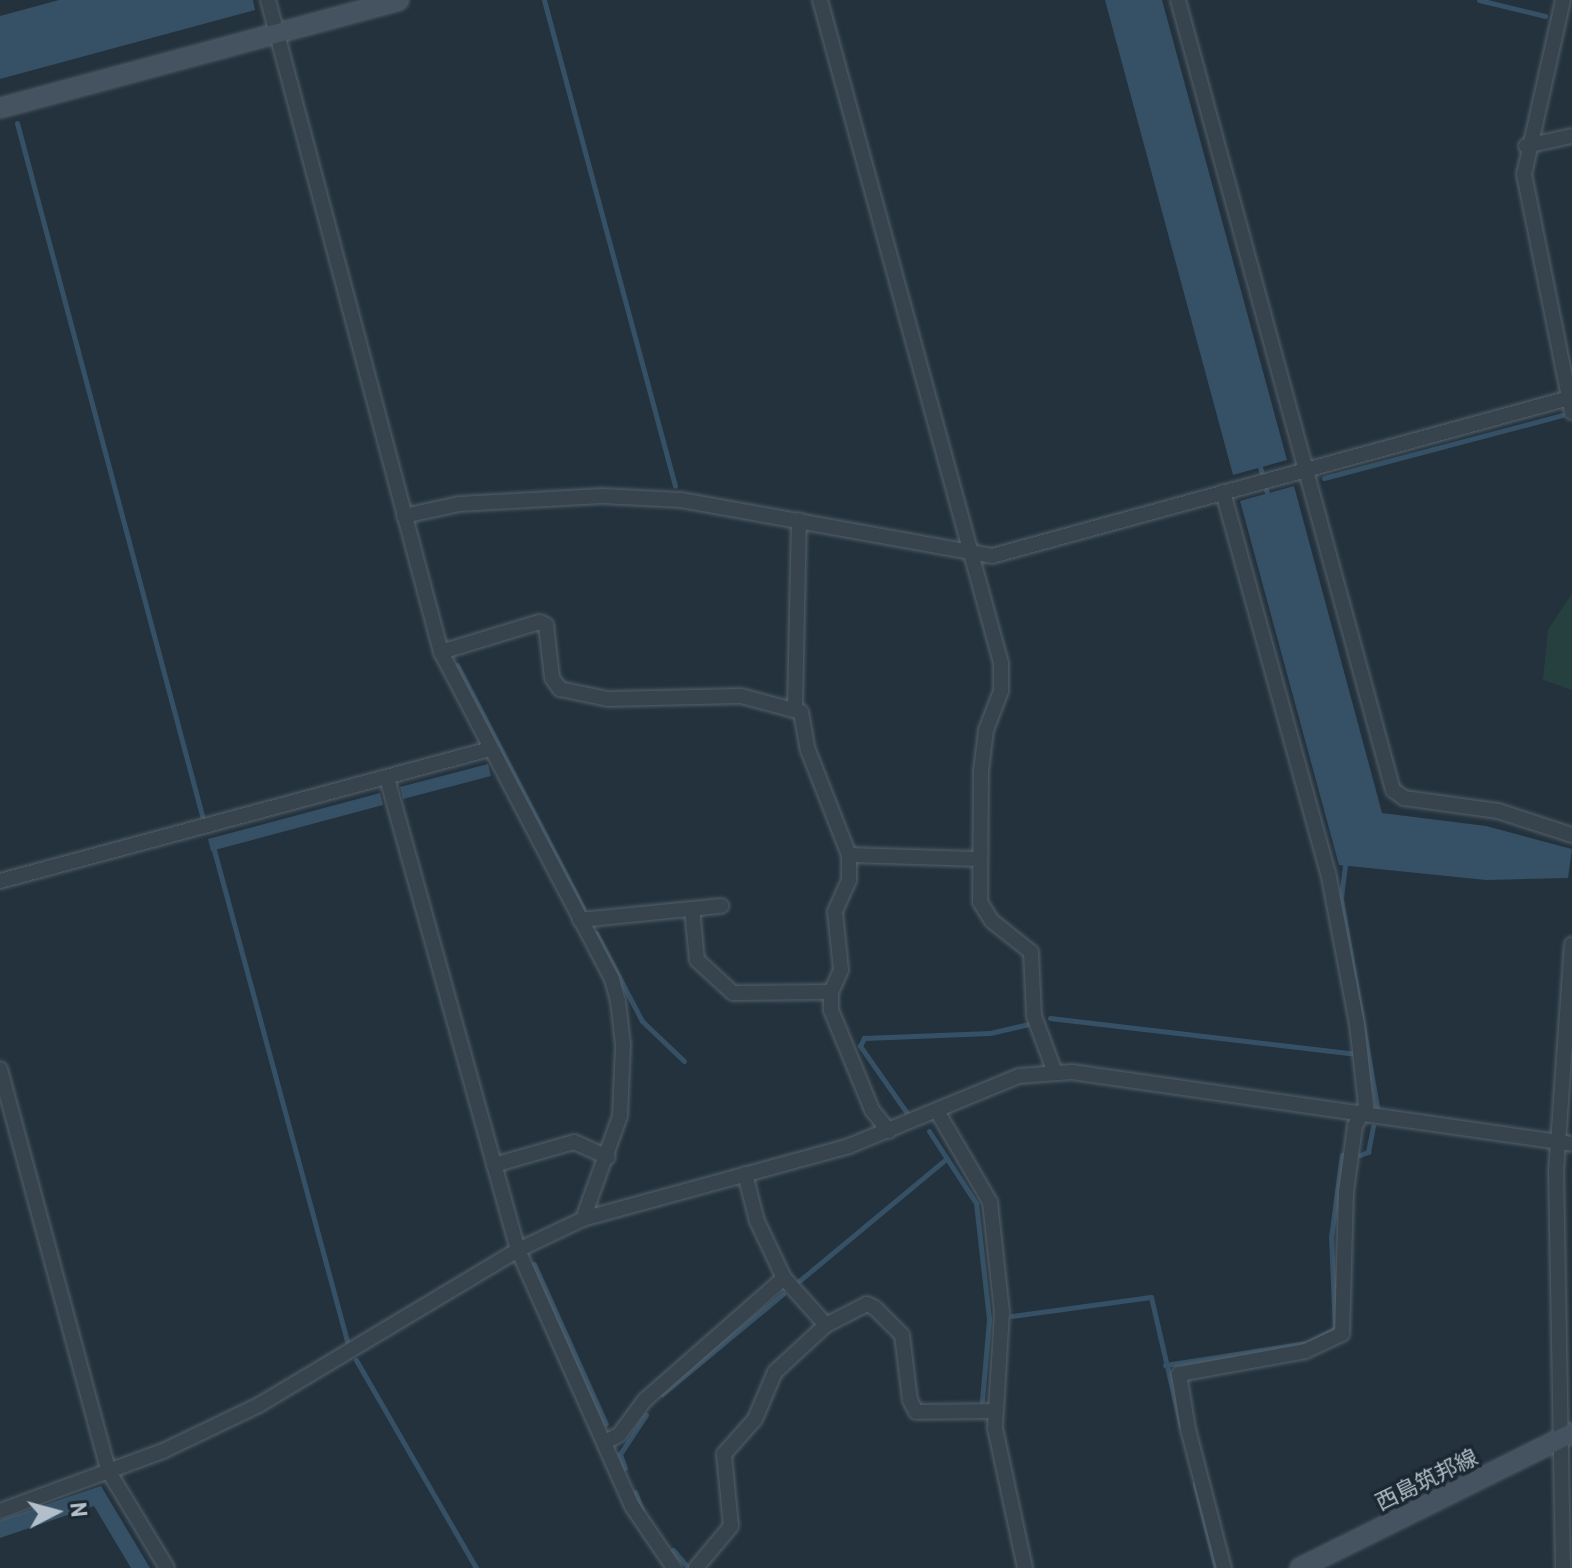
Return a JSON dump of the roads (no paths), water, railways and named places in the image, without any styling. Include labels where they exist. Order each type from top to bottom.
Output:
[{"type":"street","points":[[0,108],[399,0]]},
{"type":"street","points":[[820,0],[974,555],[1003,679],[982,758],[978,859],[984,913],[1031,952],[1034,1016],[1054,1070]]},
{"type":"street","points":[[1178,0],[1393,790],[1404,798],[1498,811],[1572,835]]},
{"type":"street","points":[[404,516],[459,504],[602,496],[681,500],[992,556],[1306,470],[1571,405],[1528,212],[1526,146],[1563,0]]},
{"type":"street","points":[[269,3],[441,652],[612,979],[622,1027],[620,1116],[608,1157],[583,1219]]},
{"type":"street","points":[[1526,146],[1572,136]]},
{"type":"street","points":[[1223,492],[1328,872],[1363,1061],[1366,1106],[1355,1126],[1342,1238],[1342,1334],[1306,1351],[1179,1374],[1188,1429],[1224,1568]]},
{"type":"street","points":[[799,520],[795,707],[849,855],[849,880],[835,912],[840,978],[831,992],[831,1010],[866,1098],[889,1131]]},
{"type":"street","points":[[441,652],[540,622],[546,625],[552,678],[560,689],[608,699],[741,696],[795,707]]},
{"type":"street","points":[[0,881],[490,749]]},
{"type":"street","points":[[387,778],[518,1250],[641,1523],[674,1568]]},
{"type":"street","points":[[849,855],[978,859]]},
{"type":"street","points":[[580,920],[721,906]]},
{"type":"street","points":[[692,909],[697,960],[733,993],[831,992]]},
{"type":"street","points":[[1563,1568],[1565,1143],[1572,945]]},
{"type":"street","points":[[0,1069],[109,1472],[167,1568]]},
{"type":"street","points":[[0,1511],[109,1472],[259,1405],[518,1250],[583,1219],[889,1131],[1008,1080],[1054,1070],[1565,1143]]},
{"type":"street","points":[[937,1111],[990,1202],[1002,1312],[995,1411],[1025,1568]]},
{"type":"street","points":[[494,1165],[574,1142],[608,1157]]},
{"type":"street","points":[[745,1174],[757,1221],[784,1278],[826,1325]]},
{"type":"street","points":[[605,1442],[619,1435],[645,1400],[784,1278]]},
{"type":"street","points":[[696,1568],[731,1526],[724,1454],[755,1419],[775,1372],[826,1325],[867,1304],[875,1308],[902,1335],[910,1400],[916,1412],[995,1411]]},
{"type":"street","name":"西島筑邦線","points":[[1300,1568],[1566,1436]]},
{"type":"water","points":[[59,0],[253,0],[255,10],[0,79],[0,16]]},
{"type":"water","points":[[1105,0],[1162,0],[1287,460],[1233,475]]},
{"type":"water","points":[[1294,486],[1382,813],[1486,826],[1572,849],[1568,878],[1486,880],[1339,865],[1240,501]]},
{"type":"water","points":[[488,764],[491,776],[403,799],[400,787]]},
{"type":"water","points":[[380,793],[383,805],[211,851],[208,839]]},
{"type":"water","points":[[101,1486],[150,1568],[131,1568],[94,1506],[0,1538],[0,1520]]},
{"type":"waterway","points":[[544,0],[675,486]]},
{"type":"waterway","points":[[1479,0],[1545,16]]},
{"type":"waterway","points":[[17,123],[203,819]]},
{"type":"waterway","points":[[1324,478],[1562,415]]},
{"type":"waterway","points":[[1259,463],[1268,496]]},
{"type":"waterway","points":[[457,665],[583,908]]},
{"type":"waterway","points":[[214,850],[347,1341]]},
{"type":"waterway","points":[[1345,865],[1341,900],[1377,1107]]},
{"type":"waterway","points":[[596,933],[642,1021],[684,1061]]},
{"type":"waterway","points":[[1050,1018],[1355,1054]]},
{"type":"waterway","points":[[907,1113],[860,1046],[864,1038],[990,1033],[1028,1024]]},
{"type":"waterway","points":[[1360,1155],[1368,1152],[1373,1126]]},
{"type":"waterway","points":[[929,1131],[976,1203],[989,1319],[982,1401]]},
{"type":"waterway","points":[[1165,1365],[1307,1343],[1335,1329],[1331,1237],[1342,1155]]},
{"type":"waterway","points":[[799,1281],[947,1158]]},
{"type":"waterway","points":[[534,1264],[606,1424]]},
{"type":"waterway","points":[[662,1394],[783,1294]]},
{"type":"waterway","points":[[1012,1316],[1151,1297],[1181,1427]]},
{"type":"waterway","points":[[356,1360],[476,1568]]},
{"type":"waterway","points":[[625,1468],[620,1454],[646,1415]]},
{"type":"waterway","points":[[1195,1484],[1216,1568]]},
{"type":"waterway","points":[[635,1492],[642,1510]]},
{"type":"waterway","points":[[673,1550],[687,1566]]}]
